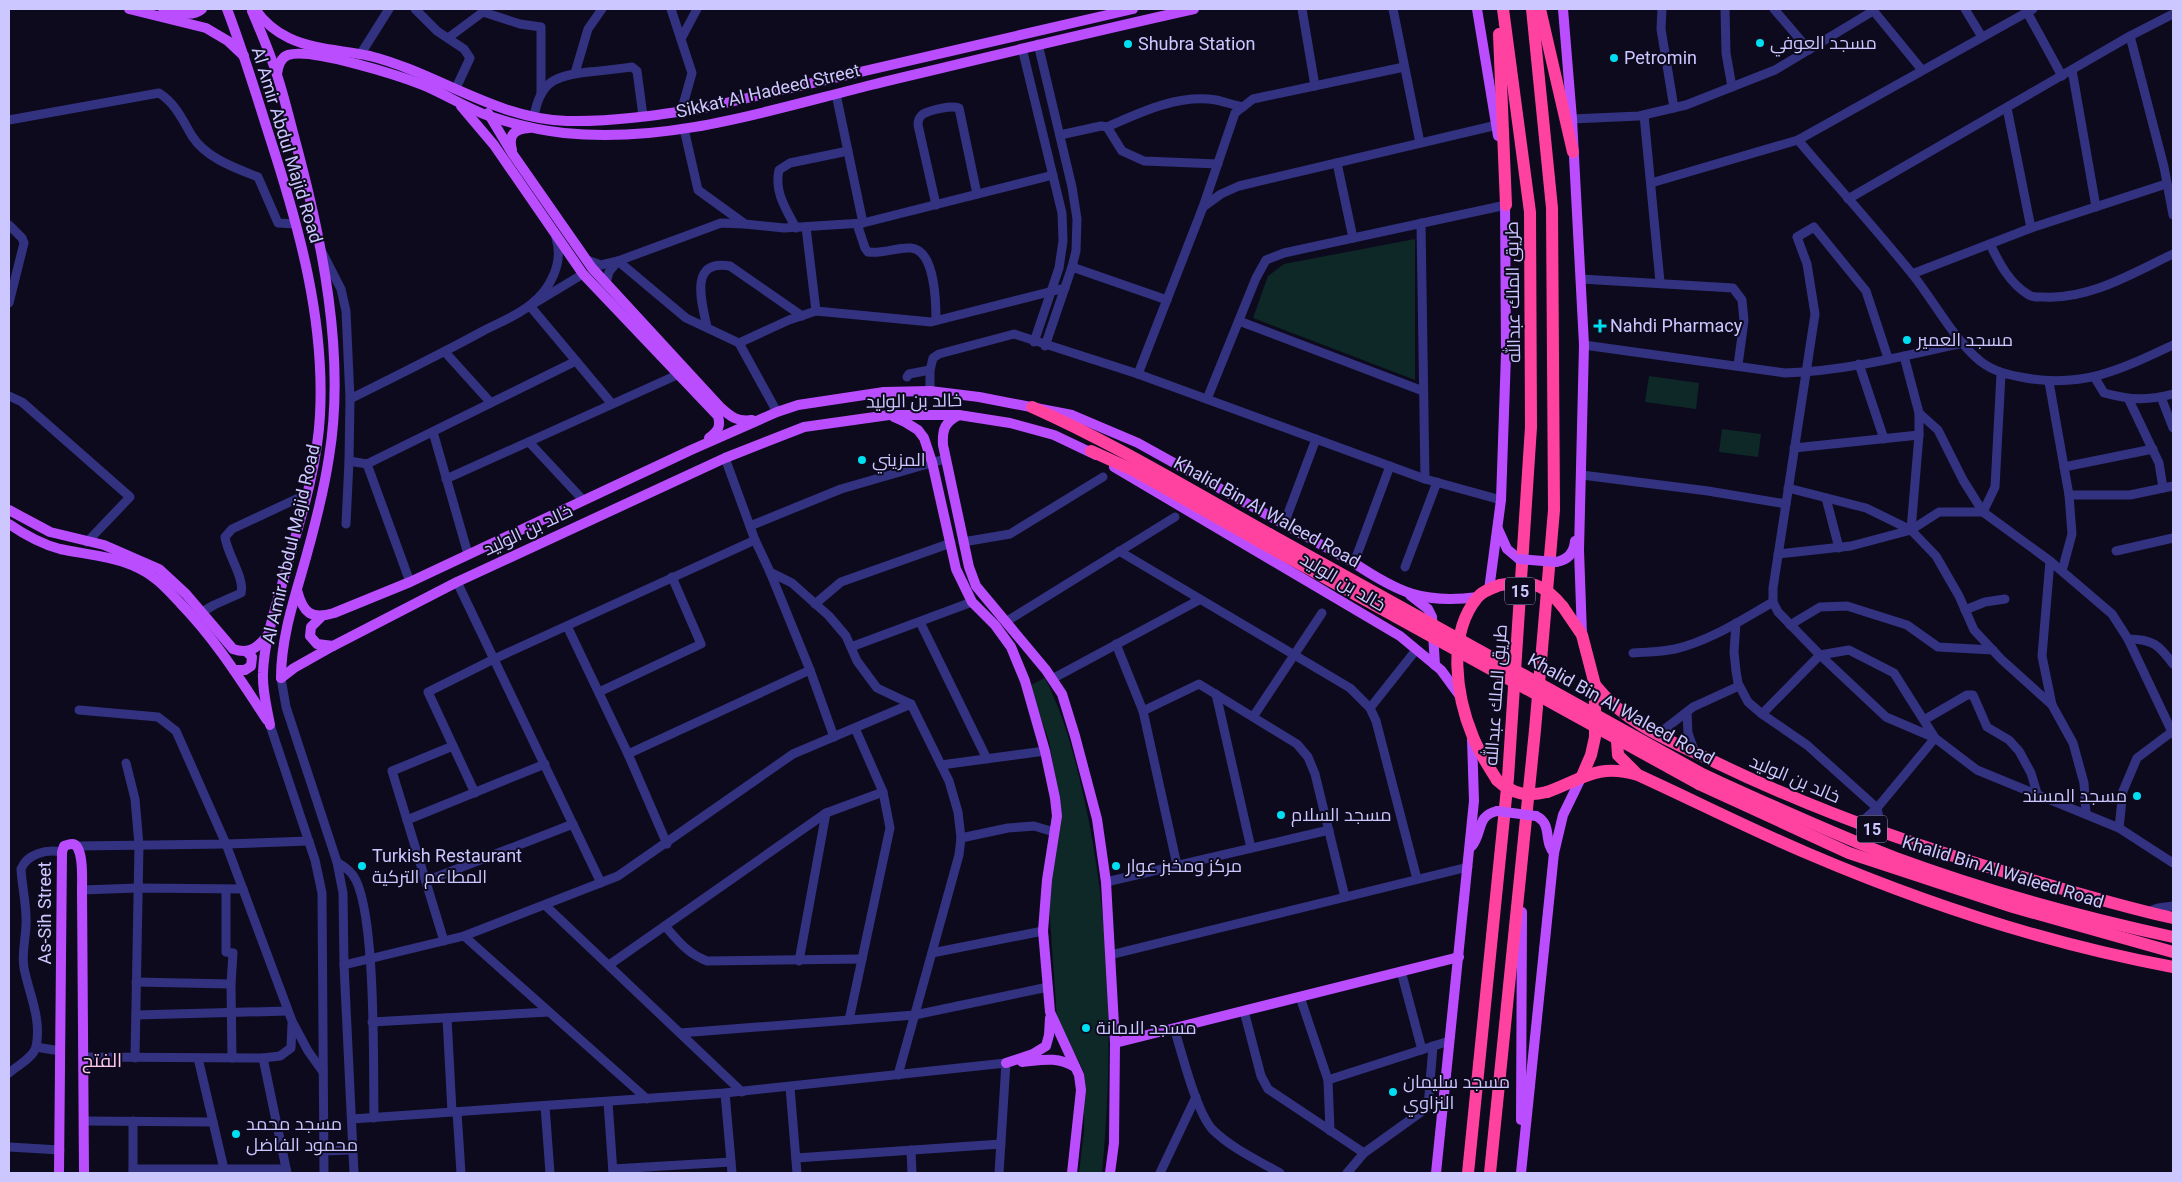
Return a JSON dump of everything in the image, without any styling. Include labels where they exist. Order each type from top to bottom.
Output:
[{"type":"highway","points":[[1498,9],[1506,205]]},
{"type":"highway","name":"طريق الملك عبدالله","points":[[1468,1173],[1508,778],[1532,427],[1530,212],[1503,9]]},
{"type":"highway","name":"15","points":[[1490,1173],[1554,510],[1552,208],[1532,9]]},
{"type":"highway","points":[[1540,9],[1573,152]]},
{"type":"highway","name":"Khalid Bin Al Waleed Road","points":[[1032,406],[1134,456],[1267,539]]},
{"type":"highway","name":"Khalid Bin Al Waleed Road","points":[[1090,451],[1133,470],[1267,539],[1702,780],[1848,853],[2013,907],[2173,952]]},
{"type":"highway","name":"خالد بن الوليد","points":[[1582,776],[1591,755],[1595,737],[1595,686],[1582,635],[1552,592],[1534,584],[1516,582],[1495,587],[1478,596],[1459,632],[1458,673],[1462,699],[1472,735],[1497,780],[1507,789],[1520,793],[1534,794],[1547,792],[1582,776],[1605,770],[1622,770],[1638,775],[1808,854],[1893,888],[2022,932],[2173,968]]},
{"type":"highway","name":"خالد بن الوليد","points":[[1595,686],[1609,703],[1632,721],[1754,782],[1858,825],[1951,857],[2173,918]]},
{"type":"highway","points":[[1638,775],[1618,754],[1617,741],[1622,734],[1631,730],[1653,732]]},
{"type":"highway","name":"Khalid Bin Al Waleed Road","points":[[1702,780],[1897,858],[2069,912],[2173,937]]},
{"type":"main road","points":[[129,9],[206,28],[228,41],[245,58]]},
{"type":"main road","points":[[163,9],[189,14],[199,12],[202,9]]},
{"type":"main road","name":"Al Amir Abdul Majid Road","points":[[227,9],[245,58],[296,224],[311,287],[318,345],[320,416],[307,494],[268,635],[262,674],[270,725]]},
{"type":"main road","name":"Al Amir Abdul Majid Road","points":[[253,9],[277,74],[306,182],[320,249],[330,320],[335,405],[329,458],[284,638],[281,678]]},
{"type":"main road","name":"Sikkat Al Hadeed Street","points":[[253,9],[270,28],[311,46],[360,55],[436,79],[488,104],[564,133],[608,134],[707,125],[1038,44],[1194,9]]},
{"type":"main road","name":"Sikkat Al Hadeed Street","points":[[277,74],[278,65],[282,59],[290,54],[309,53],[421,84],[488,116],[533,122],[643,116],[681,112],[1106,12],[1134,9]]},
{"type":"main road","points":[[1477,9],[1497,125],[1506,205],[1506,354],[1501,500],[1495,587]]},
{"type":"main road","points":[[1563,9],[1572,119],[1584,345],[1579,550],[1582,635]]},
{"type":"main road","points":[[457,102],[494,145],[583,274],[718,416],[720,424],[718,431],[691,450]]},
{"type":"main road","points":[[488,104],[488,116],[587,260],[606,283],[732,418],[750,420],[777,412]]},
{"type":"main road","points":[[512,153],[509,140],[511,134],[533,122]]},
{"type":"main road","name":"خالد بن الوليد","points":[[321,617],[410,582],[583,500],[777,412],[798,405],[884,392],[930,391],[979,397],[1072,415],[1117,433],[1354,563],[1387,584],[1409,594],[1453,600],[1478,596]]},
{"type":"main road","points":[[959,414],[945,424],[942,432],[969,567],[976,586],[1006,621],[1062,694],[1076,736],[1097,819],[1106,882],[1115,1043],[1114,1143],[1110,1173]]},
{"type":"main road","name":"خالد بن الوليد","points":[[281,678],[294,668],[333,646],[458,582],[725,458],[804,427],[889,415],[959,414],[1010,423],[1054,435],[1090,451],[1400,636],[1448,678],[1462,699]]},
{"type":"main road","points":[[889,415],[918,430],[924,438],[932,462],[956,569],[972,602],[995,625],[1011,647],[1026,681],[1056,798],[1057,816],[1047,880],[1043,931],[1050,1012],[1049,1036],[1046,1046],[1033,1054],[1006,1063]]},
{"type":"main road","points":[[9,510],[50,532],[104,545],[160,569],[174,581],[202,612],[230,647],[246,652],[252,658],[251,666],[245,670],[234,670]]},
{"type":"main road","points":[[1498,526],[1503,544],[1519,560],[1556,562],[1565,560],[1572,553],[1581,522]]},
{"type":"main road","points":[[9,524],[39,542],[58,548],[110,558],[152,575],[196,619],[220,648],[270,725]]},
{"type":"main road","points":[[297,590],[302,606],[321,617],[311,627],[310,636],[316,644],[333,646]]},
{"type":"main road","points":[[1409,594],[1428,609],[1432,617],[1435,665]]},
{"type":"main road","points":[[246,652],[259,646],[268,635]]},
{"type":"main road","points":[[1436,1173],[1474,801],[1472,735]]},
{"type":"main road","points":[[1521,1173],[1554,853],[1563,815],[1582,776]]},
{"type":"main road","points":[[1470,848],[1478,836],[1482,819],[1497,811],[1536,816],[1545,823],[1548,830],[1548,844],[1554,853]]},
{"type":"main road","name":"As-Sih Street","points":[[60,1173],[62,852],[64,846],[74,845],[80,851],[82,890],[84,1173]]},
{"type":"main road","points":[[1521,1173],[1522,857]]},
{"type":"main road","points":[[1115,1043],[1459,957]]},
{"type":"main road","points":[[1050,1012],[1080,1074],[1082,1090],[1072,1173]]},
{"type":"main road","points":[[1006,1063],[1047,1059],[1064,1060],[1075,1067]]},
{"type":"street","points":[[360,55],[388,9]]},
{"type":"street","points":[[415,9],[437,31],[464,49],[470,58],[456,88]]},
{"type":"street","points":[[575,73],[588,29],[602,9]]},
{"type":"street","points":[[671,9],[692,73],[681,112]]},
{"type":"street","points":[[681,39],[697,9]]},
{"type":"street","points":[[1302,9],[1316,86]]},
{"type":"street","points":[[1393,9],[1420,143]]},
{"type":"street","points":[[1662,9],[1661,29],[1674,108]]},
{"type":"street","points":[[1725,9],[1726,53],[1732,87]]},
{"type":"street","points":[[1774,9],[1809,50]]},
{"type":"street","points":[[1965,9],[1982,37]]},
{"type":"street","points":[[1572,119],[1644,115],[1674,108],[1732,87],[1775,70],[1872,10],[1922,70]]},
{"type":"street","points":[[1652,184],[1798,140],[2030,10],[2062,76]]},
{"type":"street","points":[[448,38],[483,12],[520,24],[541,27],[541,94]]},
{"type":"street","points":[[1848,199],[2130,36],[2173,14]]},
{"type":"street","points":[[2130,36],[2164,167],[2173,215]]},
{"type":"street","points":[[1038,44],[1060,135],[1077,219],[1076,251],[1072,267],[1045,346]]},
{"type":"street","points":[[1022,48],[1062,213],[1063,241],[1058,268],[1034,342]]},
{"type":"street","points":[[533,122],[536,102],[548,84],[567,74],[632,67],[637,71],[643,116]]},
{"type":"street","points":[[1138,374],[1218,164],[1235,113],[1253,99],[1404,67]]},
{"type":"street","points":[[2072,70],[2096,207]]},
{"type":"street","points":[[9,120],[159,93],[170,100],[182,116],[193,137],[205,149],[222,162],[258,176],[278,223],[296,224]]},
{"type":"street","points":[[836,94],[865,248],[868,252],[911,248],[918,250],[924,256],[931,272],[935,292],[936,320]]},
{"type":"street","points":[[1060,135],[1101,126],[1107,127],[1149,108],[1184,100],[1216,100],[1242,108]]},
{"type":"street","points":[[936,205],[918,125],[919,119],[923,114],[959,108],[977,194]]},
{"type":"street","points":[[2006,108],[2031,228]]},
{"type":"street","points":[[1644,115],[1660,282]]},
{"type":"street","points":[[1202,207],[1221,194],[1239,186],[1497,125]]},
{"type":"street","points":[[1107,127],[1122,151],[1132,158],[1144,161],[1218,164]]},
{"type":"street","points":[[684,128],[698,190],[745,224]]},
{"type":"street","points":[[1798,140],[1912,274],[1963,343],[1981,362],[2001,374],[2049,382],[2095,378],[2132,364],[2173,344]]},
{"type":"street","points":[[796,228],[780,198],[779,170],[790,163],[848,151]]},
{"type":"street","points":[[1336,163],[1353,238]]},
{"type":"street","points":[[2164,167],[2173,164]]},
{"type":"street","points":[[587,260],[601,264],[618,261],[721,223],[784,228],[860,224],[1052,174]]},
{"type":"street","points":[[1912,274],[2031,228],[2166,184]]},
{"type":"street","points":[[1207,399],[1256,278],[1266,260],[1284,253],[1506,205]]},
{"type":"street","points":[[9,224],[22,238],[24,243],[9,302]]},
{"type":"street","points":[[1421,224],[1425,479]]},
{"type":"street","points":[[806,227],[816,311]]},
{"type":"street","points":[[1888,358],[1866,291],[1814,227],[1796,237],[1807,264],[1815,314],[1804,372],[1773,588],[1773,602],[1778,612],[1820,655],[1886,717],[1935,738],[1977,770],[2038,793],[2119,828],[2173,863]]},
{"type":"street","points":[[530,306],[552,279],[558,264],[559,248],[553,231]]},
{"type":"street","points":[[1990,244],[1997,260],[2012,282],[2030,296],[2050,298],[2060,298],[2099,288],[2173,254]]},
{"type":"street","points":[[320,249],[342,289],[346,311],[350,399],[350,461],[346,524]]},
{"type":"street","points":[[606,283],[609,272],[618,261]]},
{"type":"street","points":[[618,261],[686,318],[739,343],[777,412]]},
{"type":"street","points":[[707,328],[700,292],[700,279],[707,270],[718,264],[730,266],[802,316]]},
{"type":"street","points":[[1072,267],[1167,300]]},
{"type":"street","points":[[350,399],[445,352],[530,306],[583,274]]},
{"type":"street","points":[[1581,279],[1660,282],[1733,288],[1742,300],[1744,321],[1738,365]]},
{"type":"street","points":[[739,343],[816,311],[931,322],[1065,288]]},
{"type":"street","points":[[530,306],[612,404]]},
{"type":"street","points":[[1238,321],[1424,391]]},
{"type":"street","points":[[930,391],[930,370],[933,358],[939,354],[1014,334],[1045,346],[1138,374],[1425,479],[1501,500]]},
{"type":"street","points":[[1584,345],[1785,373],[1859,364],[1963,343]]},
{"type":"street","points":[[445,352],[491,403]]},
{"type":"street","points":[[1904,356],[1919,413],[1919,436],[1910,530]]},
{"type":"street","points":[[350,461],[367,464],[576,361]]},
{"type":"street","points":[[1859,364],[1884,439]]},
{"type":"street","points":[[907,377],[909,374],[930,370]]},
{"type":"street","points":[[1984,512],[1996,487],[2001,374]]},
{"type":"street","points":[[446,479],[677,375]]},
{"type":"street","points":[[2095,378],[2104,393],[2129,400],[2173,394]]},
{"type":"street","points":[[2049,382],[2069,495],[2072,534],[2062,571]]},
{"type":"street","points":[[9,396],[22,402],[130,498],[86,542]]},
{"type":"street","points":[[2161,397],[2173,428]]},
{"type":"street","points":[[2129,400],[2159,463],[2163,488]]},
{"type":"street","points":[[1919,413],[1938,430],[1963,480],[1984,512],[2050,561],[2112,614],[2128,639],[2173,732],[2137,758],[2124,791],[2119,828]]},
{"type":"street","points":[[433,432],[468,554]]},
{"type":"street","points":[[1794,448],[1919,436]]},
{"type":"street","points":[[1284,524],[1316,439]]},
{"type":"street","points":[[529,442],[583,500]]},
{"type":"street","points":[[2064,467],[2152,449]]},
{"type":"street","points":[[725,458],[755,540],[810,670],[834,737]]},
{"type":"street","points":[[750,526],[841,489],[946,459]]},
{"type":"street","points":[[367,464],[410,582]]},
{"type":"street","points":[[1354,563],[1390,466]]},
{"type":"street","points":[[1582,475],[1708,490],[1786,504]]},
{"type":"street","points":[[963,542],[1010,534],[1103,477]]},
{"type":"street","points":[[1405,567],[1437,482]]},
{"type":"street","points":[[2069,495],[2130,495],[2173,486]]},
{"type":"street","points":[[1788,488],[1866,508],[1910,530],[1936,556],[1974,630],[2052,706],[2073,743],[2084,783],[2086,814]]},
{"type":"street","points":[[202,612],[241,593],[243,586],[226,547],[224,536],[232,530],[307,494]]},
{"type":"street","points":[[1826,498],[1839,548]]},
{"type":"street","points":[[1778,554],[1839,548],[1910,530],[1939,512],[1984,512]]},
{"type":"street","points":[[1006,621],[1175,517]]},
{"type":"street","points":[[2116,551],[2173,538]]},
{"type":"street","points":[[475,793],[428,692],[494,659],[755,540]]},
{"type":"street","points":[[815,604],[841,582],[951,543]]},
{"type":"street","points":[[1119,551],[1293,656],[1350,688],[1370,708],[1376,721],[1417,879]]},
{"type":"street","points":[[2050,561],[2042,656],[2052,706]]},
{"type":"street","points":[[770,572],[792,584],[829,616],[846,636],[857,661],[877,688],[911,704],[948,781],[958,812],[961,838],[953,881],[898,1075]]},
{"type":"street","points":[[599,692],[701,644],[672,578]]},
{"type":"street","points":[[458,582],[601,883]]},
{"type":"street","points":[[1965,610],[1985,602],[2005,599]]},
{"type":"street","points":[[1052,679],[1199,600]]},
{"type":"street","points":[[851,648],[972,602]]},
{"type":"street","points":[[1633,654],[1676,648],[1694,643],[1736,623],[1773,602]]},
{"type":"street","points":[[1790,625],[1820,606],[1847,606],[1906,626],[1938,647],[1993,650]]},
{"type":"street","points":[[1253,717],[1322,613]]},
{"type":"street","points":[[920,622],[987,759]]},
{"type":"street","points":[[1736,623],[1734,652],[1739,686],[1748,702],[1807,745],[1877,808],[1882,833]]},
{"type":"street","points":[[568,626],[628,754],[667,844]]},
{"type":"street","points":[[2128,639],[2140,639],[2161,647],[2173,664]]},
{"type":"street","points":[[1116,644],[1143,711],[1177,865]]},
{"type":"street","points":[[1370,708],[1416,650]]},
{"type":"street","points":[[1762,714],[1820,655],[1848,650],[1894,674],[1935,738]]},
{"type":"street","points":[[628,754],[810,670]]},
{"type":"street","points":[[281,678],[292,727],[337,862],[343,893],[344,966],[354,1173]]},
{"type":"street","points":[[1143,711],[1199,684],[1297,744],[1308,757],[1315,774],[1345,897]]},
{"type":"street","points":[[1653,732],[1712,697],[1739,686]]},
{"type":"street","points":[[1216,694],[1251,848]]},
{"type":"street","points":[[1924,720],[1967,695],[1973,695],[1987,727],[2009,740],[2018,750],[2031,774],[2038,793]]},
{"type":"street","points":[[344,966],[464,936],[546,906],[618,876],[667,844],[793,754],[911,704]]},
{"type":"street","points":[[79,710],[158,717],[176,731],[226,844],[292,1021],[308,1051],[323,1072]]},
{"type":"street","points":[[1687,712],[1688,734],[1695,753]]},
{"type":"street","points":[[270,725],[309,841],[322,893],[324,1173]]},
{"type":"street","points":[[849,1020],[890,828],[883,792],[856,728]]},
{"type":"street","points":[[1858,825],[1877,808],[1935,738]]},
{"type":"street","points":[[444,941],[392,771],[453,746]]},
{"type":"street","points":[[941,765],[1044,751]]},
{"type":"street","points":[[126,763],[135,800],[138,845],[135,1058]]},
{"type":"street","points":[[407,820],[544,764]]},
{"type":"street","points":[[609,965],[826,813],[883,792]]},
{"type":"street","points":[[799,961],[826,813]]},
{"type":"street","points":[[426,881],[573,824]]},
{"type":"street","points":[[961,838],[1008,828],[1034,826],[1054,832]]},
{"type":"street","points":[[1106,882],[1328,830]]},
{"type":"street","points":[[74,845],[226,844],[309,841]]},
{"type":"street","points":[[9,1073],[30,1057],[36,1047],[36,1012],[24,967],[23,950],[26,919],[20,870],[24,862],[33,855],[52,850],[62,852]]},
{"type":"street","points":[[337,862],[353,874],[364,905],[370,959],[374,1118]]},
{"type":"street","points":[[1110,955],[1468,867]]},
{"type":"street","points":[[82,890],[137,888],[243,889]]},
{"type":"street","points":[[226,890],[226,952],[234,953],[231,984],[232,1058]]},
{"type":"street","points":[[546,906],[742,1092]]},
{"type":"street","points":[[2147,912],[2173,906]]},
{"type":"street","points":[[665,926],[682,946],[696,958],[707,961],[862,959]]},
{"type":"street","points":[[932,953],[1043,931]]},
{"type":"street","points":[[464,936],[647,1099]]},
{"type":"street","points":[[1401,971],[1422,1050]]},
{"type":"street","points":[[136,982],[231,984]]},
{"type":"street","points":[[680,1033],[915,1015],[1048,987]]},
{"type":"street","points":[[1300,997],[1328,1080],[1330,1131]]},
{"type":"street","points":[[136,1016],[288,1011]]},
{"type":"street","points":[[1244,1011],[1261,1076],[1268,1089],[1364,1153]]},
{"type":"street","points":[[372,1022],[550,1012]]},
{"type":"street","points":[[447,1018],[461,1173]]},
{"type":"street","points":[[83,1057],[263,1058],[280,1056],[291,1048],[292,1021]]},
{"type":"street","points":[[1174,1028],[1196,1097],[1211,1127],[1230,1145],[1280,1173]]},
{"type":"street","points":[[1328,1080],[1449,1041]]},
{"type":"street","points":[[1347,1173],[1364,1153],[1428,1107],[1433,1046]]},
{"type":"street","points":[[36,1047],[60,1051]]},
{"type":"street","points":[[198,1058],[224,1169]]},
{"type":"street","points":[[133,1121],[134,1171],[224,1169],[287,1171],[263,1058]]},
{"type":"street","points":[[352,1119],[725,1094],[1006,1063],[999,1173]]},
{"type":"street","points":[[790,1087],[797,1173]]},
{"type":"street","points":[[725,1094],[732,1173]]},
{"type":"street","points":[[1160,1173],[1196,1097]]},
{"type":"street","points":[[608,1102],[613,1171],[731,1162]]},
{"type":"street","points":[[545,1106],[550,1173]]},
{"type":"street","points":[[84,1121],[213,1122]]},
{"type":"street","points":[[796,1158],[1001,1144]]},
{"type":"street","points":[[9,1147],[60,1150]]},
{"type":"street","points":[[324,1151],[352,1150]]},
{"type":"street","points":[[911,1150],[912,1173]]},
{"type":"green space","points":[[1415,239],[1415,380],[1253,318],[1268,276],[1284,264]]},
{"type":"green space","points":[[1649,376],[1699,383],[1696,409],[1645,402]]},
{"type":"green space","points":[[1722,429],[1761,434],[1758,457],[1719,452]]},
{"type":"green space","points":[[1045,678],[1067,732],[1075,760],[1092,836],[1099,884],[1104,932],[1109,1029],[1106,1125],[1102,1173],[1079,1173],[1084,1131],[1084,1072],[1057,1019],[1048,886],[1060,804],[1049,741],[1029,686]]},
{"type":"place","name":"مسجد العوفي","points":[[1760,43]]},
{"type":"place","name":"Shubra Station","points":[[1128,44]]},
{"type":"place","name":"Petromin","points":[[1614,58]]},
{"type":"place","name":"Nahdi Pharmacy","points":[[1600,326]]},
{"type":"place","name":"مسجد العمير","points":[[1907,340]]},
{"type":"place","name":"المزيني","points":[[862,460]]},
{"type":"place","name":"مسجد المسند","points":[[2137,796]]},
{"type":"place","name":"مسجد السلام","points":[[1281,815]]},
{"type":"place","name":"Turkish Restaurant المطاعم التركية","points":[[362,866]]},
{"type":"place","name":"مركز ومخبز عوار","points":[[1116,866]]},
{"type":"place","name":"مسجد الامانة","points":[[1086,1028]]},
{"type":"place","name":"مسجد سليمان النزاوي","points":[[1393,1092]]},
{"type":"place","name":"مسجد محمد محمود الفاضل","points":[[236,1134]]},
{"type":"district","name":"الفتح","points":[[102,1060]]}]
